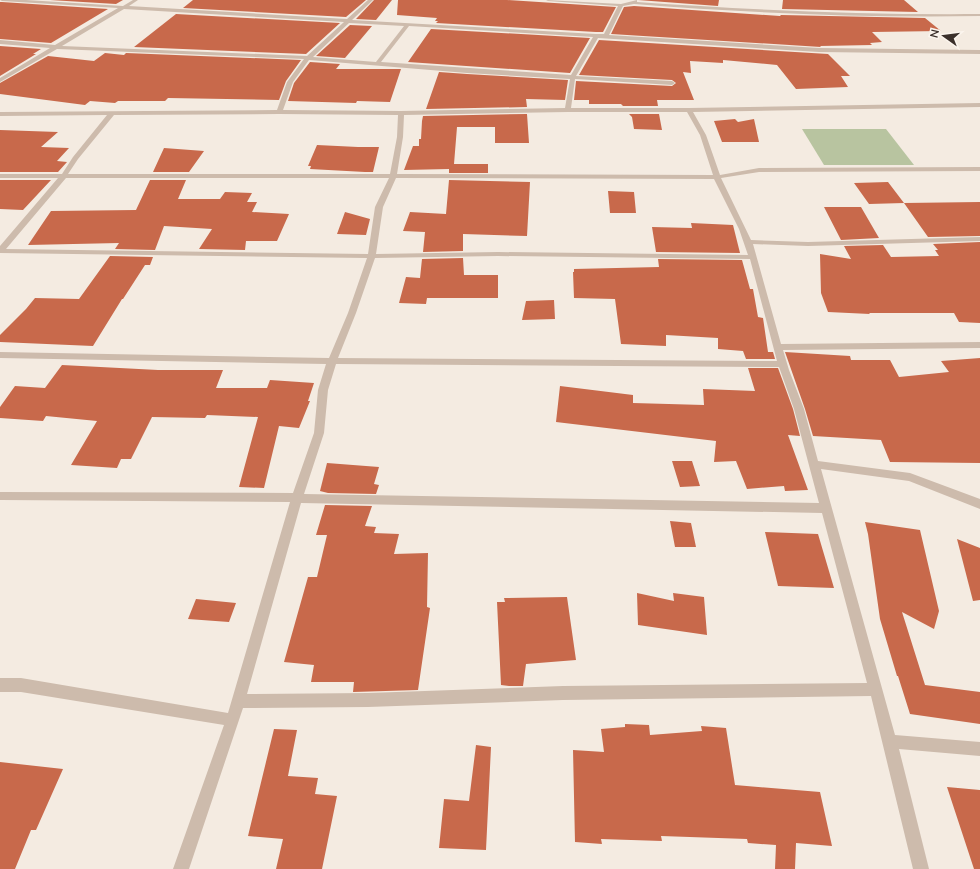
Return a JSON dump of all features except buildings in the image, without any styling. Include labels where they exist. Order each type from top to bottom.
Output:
[{"type":"street","points":[[2,0],[819,50],[980,52]]},
{"type":"street","points":[[0,80],[53,47],[136,0]]},
{"type":"street","points":[[279,112],[290,82],[308,58],[371,0]]},
{"type":"street","points":[[548,0],[621,5],[635,1],[692,7],[831,14],[893,16],[980,15]]},
{"type":"street","points":[[606,36],[621,5]]},
{"type":"street","points":[[377,64],[407,25]]},
{"type":"street","points":[[568,110],[572,76],[596,36]]},
{"type":"street","points":[[0,42],[53,47],[308,58],[377,64],[672,83]]},
{"type":"street","points":[[0,114],[279,112],[401,113],[980,105]]},
{"type":"street","points":[[689,110],[698,122],[710,150],[717,177],[747,242],[779,347],[782,364],[799,410],[812,464],[890,741],[922,869]]},
{"type":"street","points":[[0,251],[63,177],[75,158],[112,113]]},
{"type":"street","points":[[181,869],[240,701],[297,498],[319,433],[323,390],[332,361],[352,313],[372,256],[379,207],[393,176],[400,137],[401,113]]},
{"type":"street","points":[[0,176],[717,177],[759,170],[980,168]]},
{"type":"street","points":[[747,242],[808,244],[980,239]]},
{"type":"street","points":[[0,251],[372,256],[490,254],[752,257]]},
{"type":"street","points":[[779,347],[980,345]]},
{"type":"street","points":[[0,355],[332,361],[782,364]]},
{"type":"street","points":[[812,464],[910,477],[980,504]]},
{"type":"street","points":[[0,496],[297,498],[825,508]]},
{"type":"street","points":[[0,685],[21,685],[233,720]]},
{"type":"street","points":[[240,701],[368,700],[571,692],[875,689]]},
{"type":"street","points":[[890,741],[980,749]]},
{"type":"green space","points":[[802,129],[886,129],[914,165],[824,165]]}]
